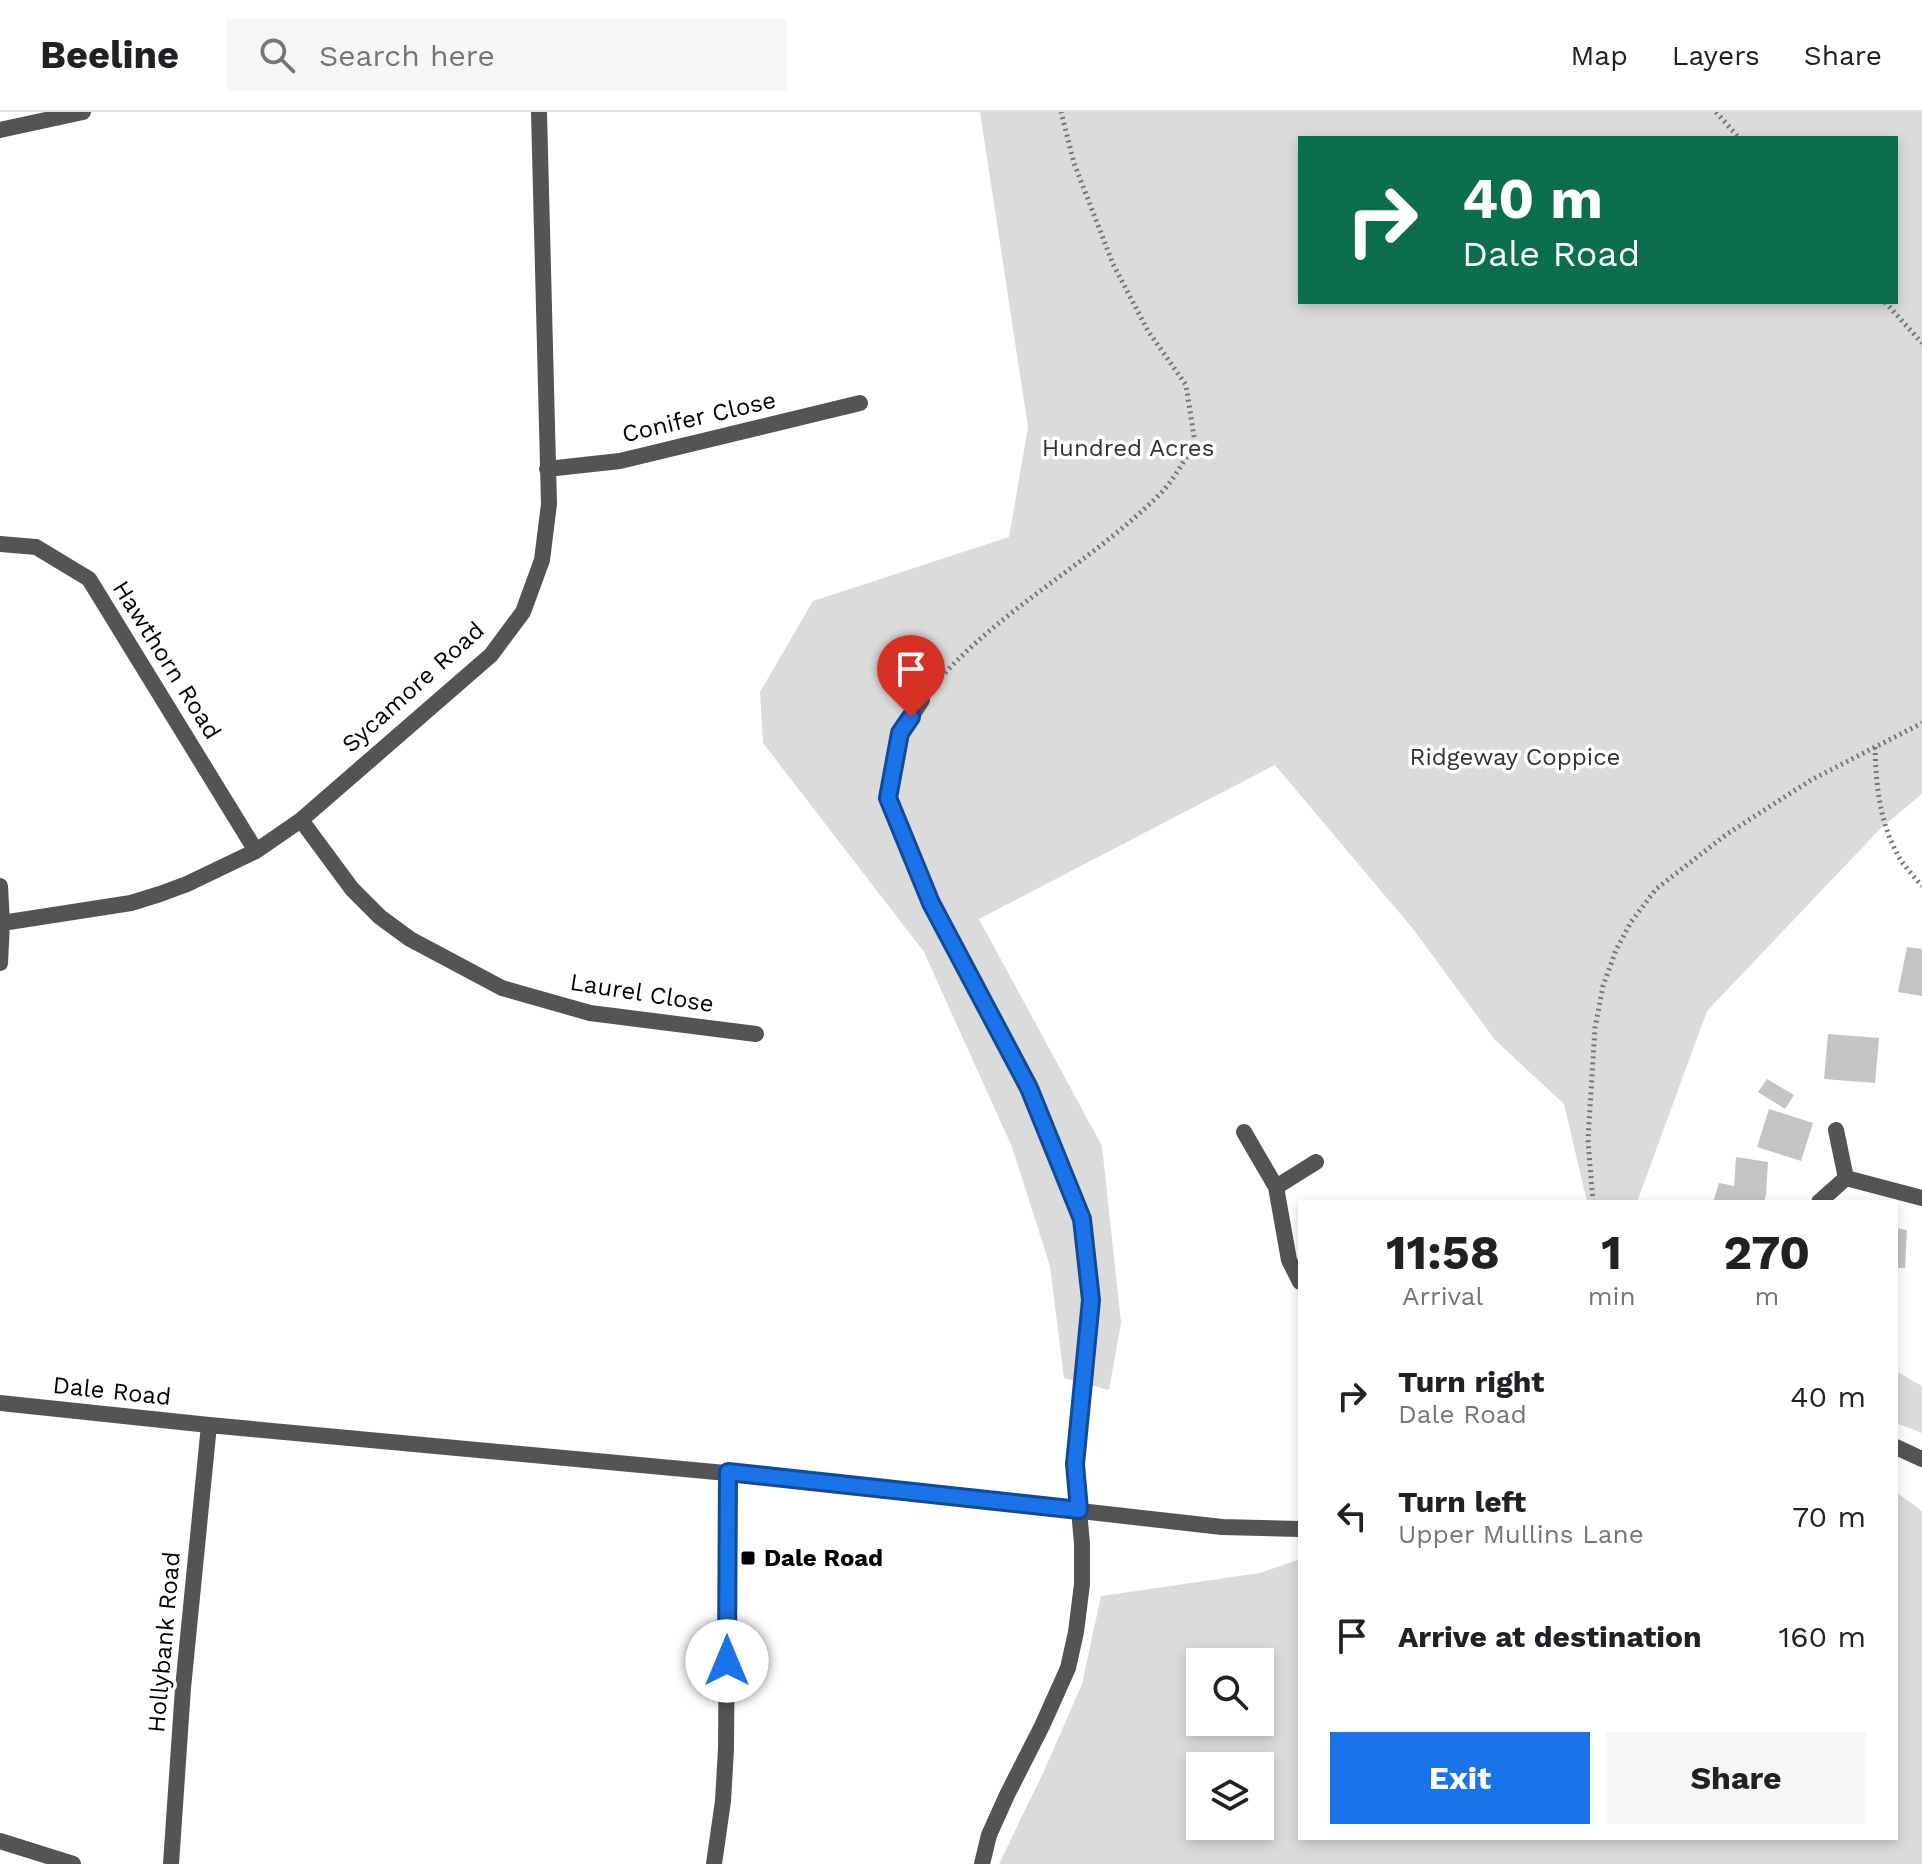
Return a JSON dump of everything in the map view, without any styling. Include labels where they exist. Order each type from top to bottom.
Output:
[{"type":"street","points":[[0,130],[83,112]]},
{"type":"street","name":"Sycamore Road","points":[[2,923],[131,903],[187,884],[256,851],[301,820],[491,655],[523,612],[542,560],[549,504],[539,112]]},
{"type":"street","name":"Conifer Close","points":[[547,469],[620,461],[860,403]]},
{"type":"street","name":"Hawthorn Road","points":[[0,544],[36,547],[89,579],[256,851]]},
{"type":"street","points":[[922,700],[900,733],[888,798],[931,903],[1029,1088],[1082,1219],[1091,1300],[1075,1464],[1082,1544],[1082,1584],[1076,1632],[1068,1668],[989,1835],[982,1864]]},
{"type":"street","name":"Laurel Close","points":[[301,820],[352,889],[380,917],[410,939],[502,988],[590,1013],[756,1034]]},
{"type":"street","points":[[0,886],[0,963]]},
{"type":"street","points":[[1836,1130],[1846,1178]]},
{"type":"street","points":[[1244,1132],[1276,1187],[1289,1260],[1298,1278]]},
{"type":"street","points":[[1276,1187],[1316,1162]]},
{"type":"street","points":[[1846,1178],[1922,1198]]},
{"type":"street","points":[[1821,1200],[1846,1178]]},
{"type":"street","name":"Dale Road","points":[[0,1403],[728,1472],[1222,1527],[1298,1529]]},
{"type":"street","name":"Hollybank Road","points":[[171,1864],[183,1688],[209,1425]]},
{"type":"street","points":[[1898,1448],[1922,1459]]},
{"type":"street","points":[[714,1864],[723,1801],[726,1749],[728,1472]]},
{"type":"street","points":[[0,1841],[73,1864]]},
{"type":"path","points":[[922,700],[997,624],[1099,548],[1162,492],[1195,443],[1186,385],[1148,331],[1113,264],[1074,163],[1061,112]]},
{"type":"path","points":[[1716,112],[1737,136]]},
{"type":"path","points":[[1887,304],[1922,343]]},
{"type":"path","points":[[1593,1200],[1588,1140],[1595,1028],[1603,986],[1616,950],[1631,922],[1656,889],[1727,834],[1811,780],[1922,723]]},
{"type":"path","points":[[1875,747],[1877,792],[1885,827],[1902,861],[1922,886]]},
{"type":"green space","points":[[980,112],[1922,112],[1922,794],[1881,828],[1707,1011],[1638,1200],[1587,1200],[1564,1104],[1495,1040],[1413,929],[1275,765],[979,919],[1102,1146],[1121,1323],[1109,1390],[1064,1378],[1050,1266],[1012,1147],[924,952],[763,743],[760,692],[813,601],[1009,537],[1028,427]]},
{"type":"green space","points":[[1898,1372],[1922,1386],[1922,1433],[1898,1424]]},
{"type":"green space","points":[[1898,1493],[1922,1511],[1922,1864],[999,1864],[1082,1684],[1101,1596],[1260,1573],[1298,1560],[1298,1840],[1898,1840]]},
{"type":"building","points":[[1907,947],[1922,949],[1922,996],[1898,992]]},
{"type":"building","points":[[1828,1034],[1879,1038],[1875,1083],[1824,1079]]},
{"type":"building","points":[[1767,1079],[1794,1095],[1785,1109],[1758,1092]]},
{"type":"building","points":[[1769,1109],[1813,1123],[1801,1161],[1757,1147]]},
{"type":"building","points":[[1736,1157],[1768,1162],[1765,1200],[1714,1200],[1719,1183],[1734,1186]]},
{"type":"building","points":[[1898,1228],[1907,1230],[1905,1268],[1898,1268]]},
{"type":"place","name":"Dale Road","points":[[748,1558]]},
{"type":"route","points":[[727,1661],[728,1472],[1079,1510],[1075,1464],[1091,1300],[1082,1219],[1029,1088],[931,903],[888,798],[900,733],[911,717]]},
{"type":"park label","name":"Hundred Acres","points":[[1128,448]]},
{"type":"park label","name":"Ridgeway Coppice","points":[[1515,757]]}]
